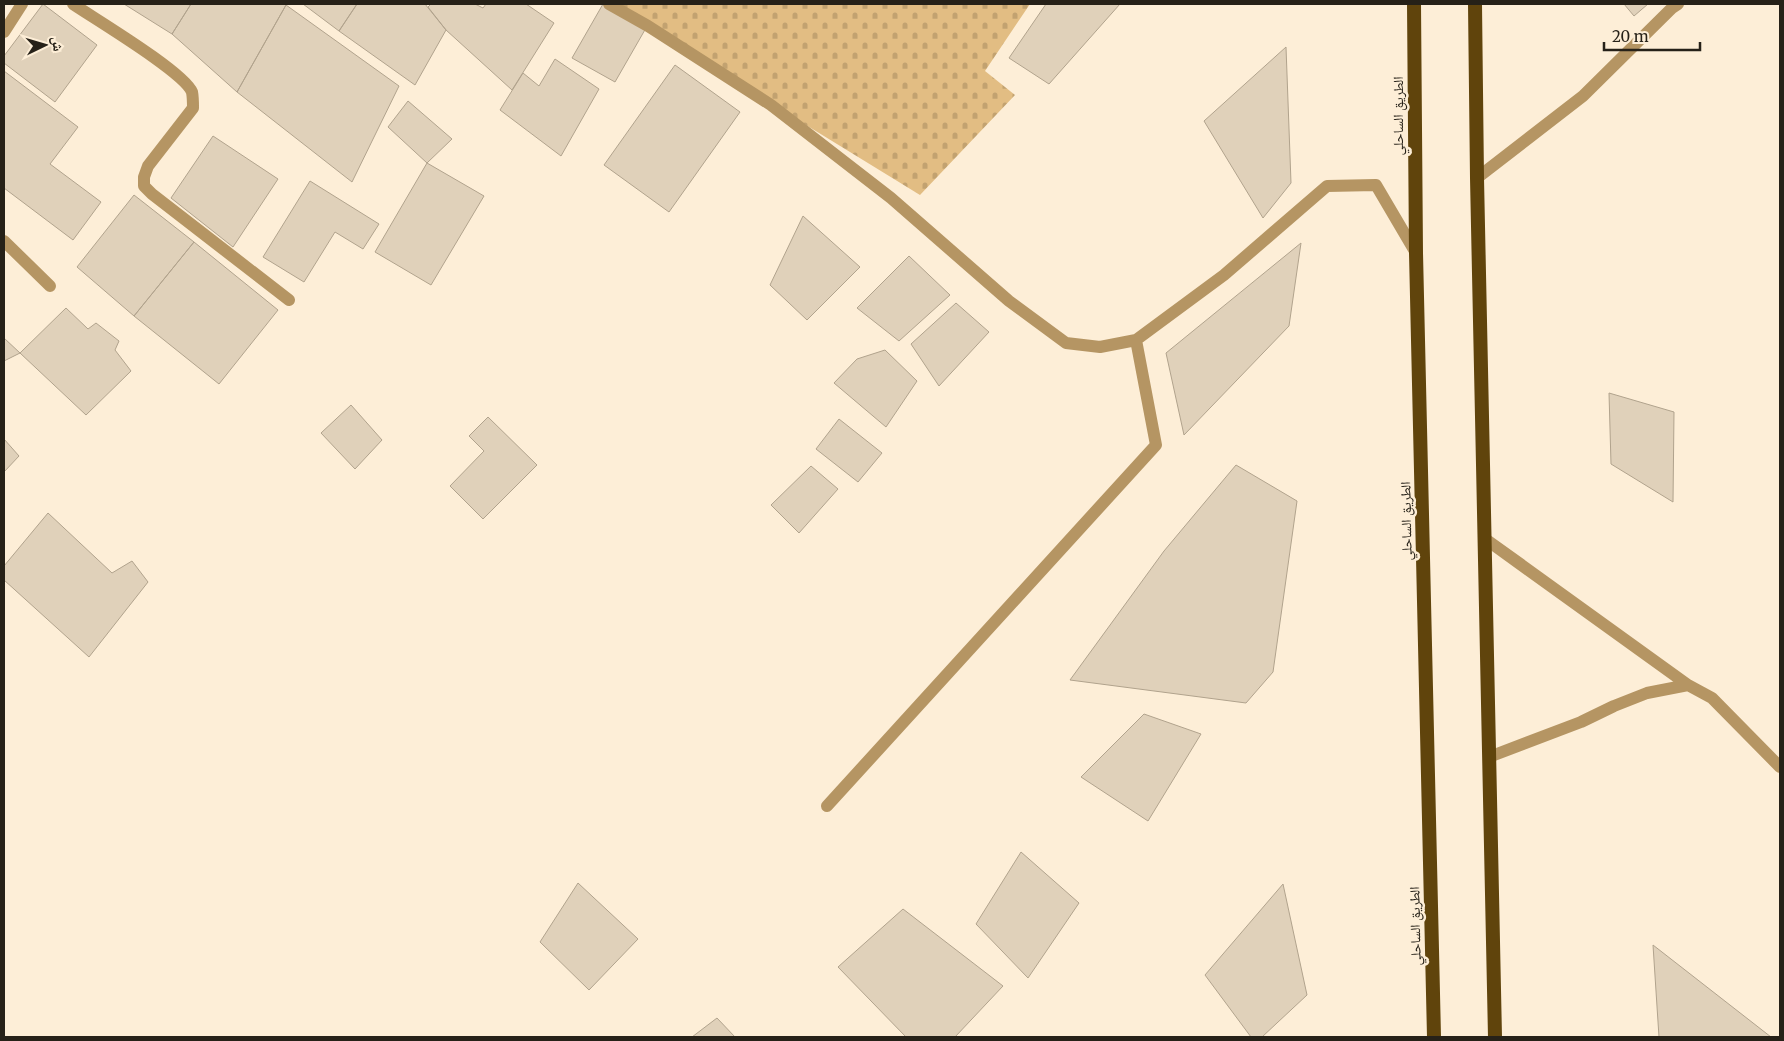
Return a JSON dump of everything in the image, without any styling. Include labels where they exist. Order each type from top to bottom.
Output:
[{"type":"highway","name":"الطريق الساحلي","points":[[1414,4],[1416,253],[1434,1037]]},
{"type":"highway","points":[[1475,4],[1495,1037]]},
{"type":"street","points":[[4,32],[22,4]]},
{"type":"street","points":[[73,4],[180,77],[192,92],[193,108],[148,166],[144,177],[144,186],[289,300]]},
{"type":"street","points":[[609,4],[648,26],[771,105],[891,198],[1009,301],[1066,343],[1100,347],[1136,340],[1224,275],[1327,186],[1376,184],[1416,253]]},
{"type":"street","points":[[1477,178],[1583,96],[1678,4]]},
{"type":"street","points":[[4,241],[50,286]]},
{"type":"street","points":[[827,806],[1156,445],[1136,340]]},
{"type":"street","points":[[1484,538],[1688,685],[1712,698],[1780,767]]},
{"type":"street","points":[[1489,757],[1581,722],[1647,693],[1688,685]]},
{"type":"green space","points":[[605,4],[1030,4],[985,71],[1015,95],[920,195],[622,12]]},
{"type":"building","points":[[43,4],[97,45],[55,102],[4,63],[4,56]]},
{"type":"building","points":[[124,4],[191,4],[172,34]]},
{"type":"building","points":[[191,4],[286,5],[237,92],[172,34]]},
{"type":"building","points":[[303,4],[357,4],[339,31]]},
{"type":"building","points":[[357,4],[425,4],[446,30],[415,85],[339,31]]},
{"type":"building","points":[[431,4],[475,4],[483,8],[486,4],[526,4],[554,23],[512,90],[446,30],[428,7]]},
{"type":"building","points":[[603,4],[646,28],[615,82],[572,58]]},
{"type":"building","points":[[1046,4],[1120,4],[1049,84],[1009,58]]},
{"type":"building","points":[[1624,4],[1648,4],[1634,16]]},
{"type":"building","points":[[286,5],[399,86],[352,182],[237,92]]},
{"type":"building","points":[[1286,47],[1291,183],[1263,218],[1204,121]]},
{"type":"building","points":[[555,59],[599,89],[561,156],[500,110],[523,73],[539,86]]},
{"type":"building","points":[[675,65],[740,112],[669,212],[604,165]]},
{"type":"building","points":[[4,71],[78,127],[50,164],[101,202],[73,240],[4,188]]},
{"type":"building","points":[[408,101],[452,139],[427,163],[388,127]]},
{"type":"building","points":[[213,136],[278,179],[233,247],[171,198]]},
{"type":"building","points":[[427,163],[484,196],[431,285],[375,252]]},
{"type":"building","points":[[310,181],[379,224],[363,249],[335,232],[304,282],[263,257]]},
{"type":"building","points":[[134,195],[194,242],[134,316],[77,267]]},
{"type":"building","points":[[803,216],[860,267],[807,320],[770,285]]},
{"type":"building","points":[[194,242],[278,310],[219,384],[134,316]]},
{"type":"building","points":[[1301,243],[1289,326],[1184,435],[1166,353]]},
{"type":"building","points":[[909,256],[950,295],[899,341],[857,308]]},
{"type":"building","points":[[956,303],[989,332],[939,386],[911,344]]},
{"type":"building","points":[[66,308],[88,329],[96,323],[119,341],[115,350],[131,371],[86,415],[20,353]]},
{"type":"building","points":[[4,338],[20,353],[4,361]]},
{"type":"building","points":[[885,350],[917,381],[886,427],[834,383],[857,359]]},
{"type":"building","points":[[1609,393],[1674,412],[1673,502],[1611,464]]},
{"type":"building","points":[[351,405],[382,440],[355,469],[321,433]]},
{"type":"building","points":[[488,417],[537,465],[483,519],[450,486],[484,451],[469,436]]},
{"type":"building","points":[[839,419],[882,453],[858,482],[816,449]]},
{"type":"building","points":[[4,439],[19,456],[4,472]]},
{"type":"building","points":[[1236,465],[1297,501],[1273,672],[1246,703],[1070,680],[1164,551]]},
{"type":"building","points":[[811,466],[838,489],[799,533],[771,505]]},
{"type":"building","points":[[48,513],[112,573],[132,561],[148,582],[89,657],[4,580],[4,566]]},
{"type":"building","points":[[1144,714],[1201,734],[1148,821],[1081,777]]},
{"type":"building","points":[[1021,852],[1079,903],[1028,978],[976,924]]},
{"type":"building","points":[[578,883],[638,939],[589,990],[540,942]]},
{"type":"building","points":[[1283,884],[1307,995],[1262,1037],[1251,1037],[1205,975]]},
{"type":"building","points":[[903,909],[1003,986],[955,1037],[906,1037],[838,967]]},
{"type":"building","points":[[1653,945],[1771,1037],[1659,1037]]},
{"type":"building","points":[[717,1018],[735,1037],[692,1037]]}]
